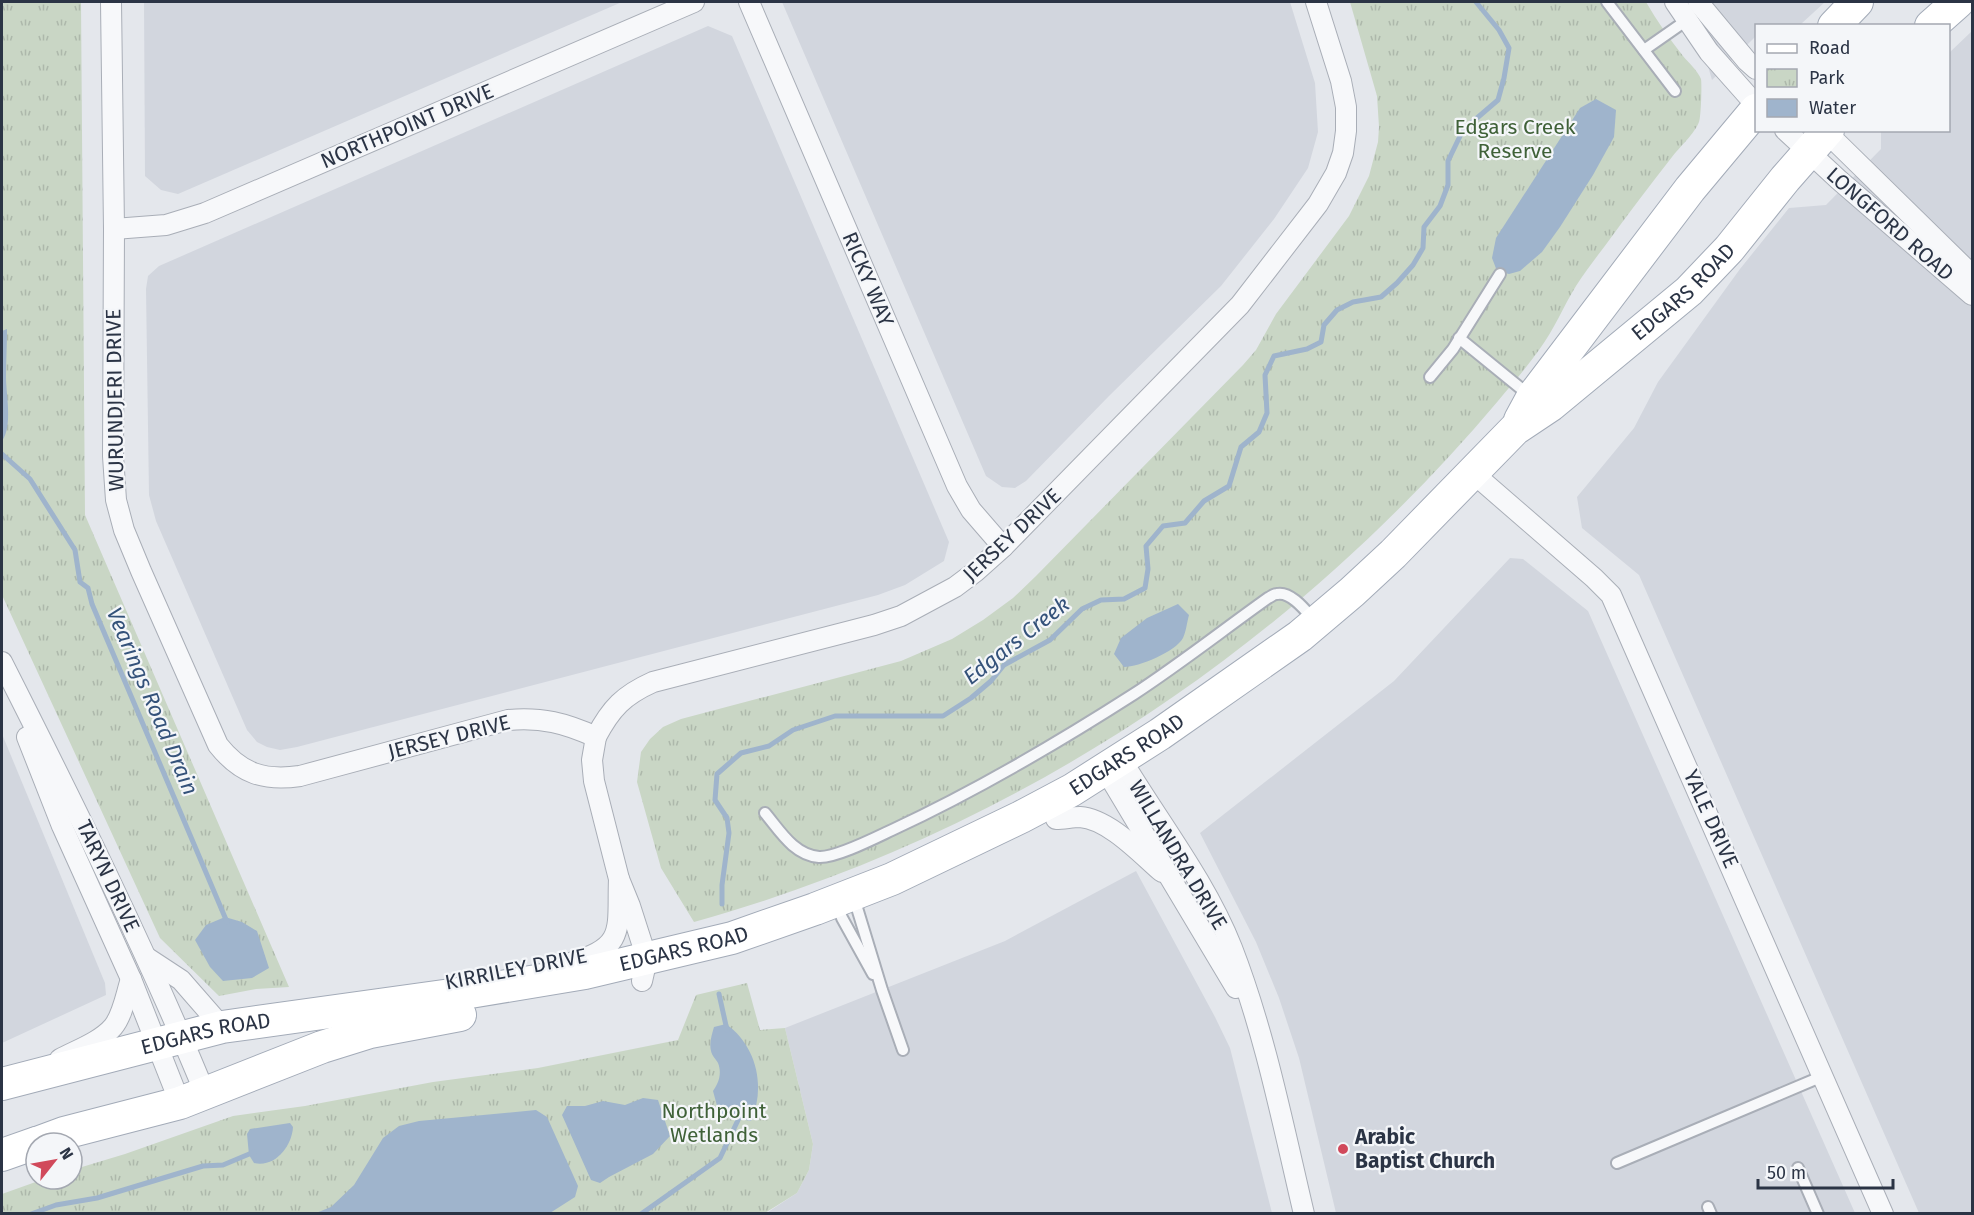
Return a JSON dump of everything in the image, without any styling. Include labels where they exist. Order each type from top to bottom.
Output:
[{"type":"main road","points":[[1836,24],[1857,2]]},
{"type":"main road","points":[[1933,24],[1958,2]]},
{"type":"main road","name":"EDGARS ROAD","points":[[1515,429],[1532,397],[1690,189],[1755,111]]},
{"type":"main road","name":"EDGARS ROAD","points":[[71,1131],[193,1098],[322,1047],[370,1032],[620,988],[645,970],[732,938],[847,906],[904,894],[966,866],[1056,819],[1118,772],[1160,734],[1308,629],[1393,555],[1515,429],[1551,405],[1689,291],[1729,249],[1822,136]]},
{"type":"main road","name":"EDGARS ROAD","points":[[847,906],[911,870],[1118,772]]},
{"type":"main road","name":"EDGARS ROAD","points":[[2,1084],[222,1027],[458,994],[585,973],[645,970]]},
{"type":"main road","name":"EDGARS ROAD","points":[[2,1155],[24,1147]]},
{"type":"street","name":"WURUNDJERI DRIVE","points":[[111,2],[114,229],[113,456],[117,500],[128,540],[211,730],[218,745],[241,767]]},
{"type":"street","name":"NORTHPOINT DRIVE","points":[[114,229],[166,225],[206,213],[694,2]]},
{"type":"street","name":"RICKY WAY","points":[[749,2],[957,486],[971,510],[1003,547]]},
{"type":"street","name":"JERSEY DRIVE","points":[[241,767],[261,776],[281,778],[300,776],[508,720],[530,718],[573,726],[596,737],[606,718],[619,702],[634,691],[653,682],[901,616],[955,586],[975,572],[1003,547],[1240,305],[1318,204],[1336,173],[1343,153],[1346,107],[1341,81],[1316,2]]},
{"type":"street","points":[[1675,2],[1709,52],[1755,104]]},
{"type":"street","points":[[1698,2],[1755,68]]},
{"type":"street","points":[[1797,132],[1822,136]]},
{"type":"street","name":"LONGFORD ROAD","points":[[1822,136],[1972,275]]},
{"type":"street","name":"LONGFORD ROAD","points":[[1822,136],[1972,295]]},
{"type":"street","name":"YALE DRIVE","points":[[1473,473],[1586,570],[1611,595],[1883,1214]]},
{"type":"street","name":"TARYN DRIVE","points":[[2,662],[73,802],[146,957],[169,1040],[193,1098]]},
{"type":"street","name":"TARYN DRIVE","points":[[2,670],[62,826],[131,979],[169,1040],[193,1098]]},
{"type":"street","name":"KIRRILEY DRIVE","points":[[596,737],[592,760],[594,781],[619,879],[630,906],[645,970]]},
{"type":"street","name":"WILLANDRA DRIVE","points":[[1118,772],[1175,884],[1255,1021]]},
{"type":"street","name":"WILLANDRA DRIVE","points":[[1118,772],[1207,898],[1231,948],[1255,1021],[1304,1214]]},
{"type":"street","points":[[1056,819],[1080,817],[1091,819],[1108,828],[1121,836],[1175,884]]},
{"type":"street","name":"KIRRILEY DRIVE","points":[[356,1008],[420,986],[546,967],[596,955],[615,936],[619,879]]},
{"type":"street","points":[[146,957],[181,981],[222,1027]]},
{"type":"street","points":[[32,1075],[100,1037],[113,1027],[119,1017],[131,979]]},
{"type":"lane","points":[[1607,2],[1675,91]]},
{"type":"lane","points":[[1644,50],[1687,20]]},
{"type":"lane","points":[[1430,377],[1453,349],[1500,274]]},
{"type":"lane","points":[[1460,338],[1532,397]]},
{"type":"lane","points":[[765,813],[790,843],[804,855],[823,858],[856,847],[996,777],[1060,740],[1136,693],[1278,593],[1297,602],[1308,629]]},
{"type":"lane","points":[[847,906],[882,990]]},
{"type":"lane","points":[[847,906],[882,990],[903,1050]]},
{"type":"lane","points":[[1617,1163],[1823,1076]]},
{"type":"lane","points":[[1798,1168],[1818,1214]]},
{"type":"shaded area","points":[[144,2],[622,2],[178,194],[161,190],[145,176]]},
{"type":"shaded area","points":[[782,2],[1290,2],[1315,83],[1318,132],[1308,168],[1274,219],[1221,286],[1026,481],[1015,488],[1002,487],[986,476]]},
{"type":"shaded area","points":[[1670,2],[1825,2],[1801,24],[1755,24],[1755,37],[1712,80],[1705,56]]},
{"type":"shaded area","points":[[708,26],[732,36],[949,542],[944,561],[905,585],[878,595],[297,747],[280,750],[257,742],[247,730],[156,521],[149,495],[146,289],[148,276],[159,266]]},
{"type":"shaded area","points":[[1972,31],[1972,1213],[1919,1213],[1639,575],[1582,528],[1577,497],[1634,428],[1658,382],[1740,269],[1789,208],[1826,205],[1881,149],[1881,132],[1950,132],[1950,52]]},
{"type":"shaded area","points":[[1510,558],[1523,559],[1588,611],[1855,1213],[1336,1213],[1299,1058],[1279,998],[1256,942],[1200,833],[1394,681]]},
{"type":"shaded area","points":[[2,734],[105,983],[106,995],[2,1043]]},
{"type":"shaded area","points":[[1136,871],[1230,1048],[1272,1213],[765,1214],[797,1193],[809,1170],[813,1144],[785,1028],[1005,941]]},
{"type":"green space","points":[[2,2],[81,2],[85,515],[289,987],[256,989],[219,996],[160,938],[2,595]]},
{"type":"green space","name":"Edgars Creek Reserve","points":[[1350,2],[1646,2],[1668,36],[1701,79],[1699,122],[1691,136],[1656,177],[1588,268],[1530,363],[1498,401],[1416,492],[1328,576],[1234,653],[1135,722],[1032,784],[923,839],[811,885],[694,922],[661,868],[637,782],[641,752],[650,739],[663,727],[681,719],[901,661],[952,639],[983,620],[1013,598],[1036,576],[1243,365],[1256,350],[1276,314],[1349,216],[1369,176],[1378,142],[1377,96]]},
{"type":"green space","name":"Northpoint Wetlands","points":[[747,983],[760,1030],[785,1028],[813,1144],[809,1170],[797,1193],[765,1213],[2,1214],[2,1194],[24,1186],[24,1191],[84,1191],[84,1166],[233,1116],[305,1106],[433,1082],[538,1068],[678,1040],[696,995]]},
{"type":"water","points":[[1596,99],[1616,110],[1614,137],[1593,175],[1542,252],[1520,271],[1509,274],[1497,271],[1492,258],[1496,238],[1580,108]]},
{"type":"water","points":[[7,329],[8,419],[2,441],[2,331]]},
{"type":"water","points":[[1178,604],[1189,615],[1184,636],[1179,643],[1156,658],[1124,667],[1114,654],[1121,638],[1147,618]]},
{"type":"water","points":[[225,917],[242,922],[257,931],[269,968],[252,978],[223,981],[210,967],[195,940],[206,925]]},
{"type":"water","points":[[726,1024],[745,1044],[756,1068],[758,1095],[751,1121],[719,1113],[713,1091],[720,1070],[711,1051],[711,1039],[714,1027]]},
{"type":"water","points":[[643,1098],[658,1100],[670,1136],[653,1154],[600,1183],[591,1180],[562,1115],[567,1106],[585,1106],[603,1101],[625,1105]]},
{"type":"water","points":[[536,1110],[547,1117],[578,1186],[575,1197],[550,1213],[316,1213],[331,1207],[354,1185],[383,1138],[399,1126],[419,1121]]},
{"type":"water","points":[[290,1123],[293,1127],[292,1134],[281,1154],[269,1162],[254,1163],[249,1155],[247,1134],[250,1129]]},
{"type":"waterway","name":"Edgars Creek","points":[[722,904],[722,885],[729,833],[727,818],[715,800],[717,774],[741,753],[769,746],[793,730],[835,716],[943,716],[971,698],[991,681],[1004,665],[1050,640],[1082,609],[1101,600],[1124,599],[1145,588],[1148,569],[1146,546],[1163,526],[1185,523],[1204,501],[1229,486],[1241,447],[1259,432],[1267,413],[1265,375],[1274,356],[1307,349],[1321,342],[1324,325],[1337,310],[1353,302],[1381,297],[1413,265],[1423,248],[1424,227],[1440,206],[1448,185],[1448,161],[1463,130],[1498,100],[1504,78],[1509,48],[1499,30],[1476,2]]},
{"type":"waterway","name":"Vearings Road Drain","points":[[2,454],[30,479],[75,550],[80,582],[88,588],[92,604],[227,922]]},
{"type":"waterway","name":"Edgars Creek","points":[[719,994],[727,1030]]},
{"type":"waterway","name":"Edgars Creek","points":[[641,1214],[720,1158],[739,1118],[738,1111]]},
{"type":"waterway","name":"Vearings Road Drain","points":[[31,1214],[56,1205],[97,1198],[203,1166],[223,1165],[254,1152]]},
{"type":"place","name":"Arabic Baptist Church","points":[[1343,1149]]}]
